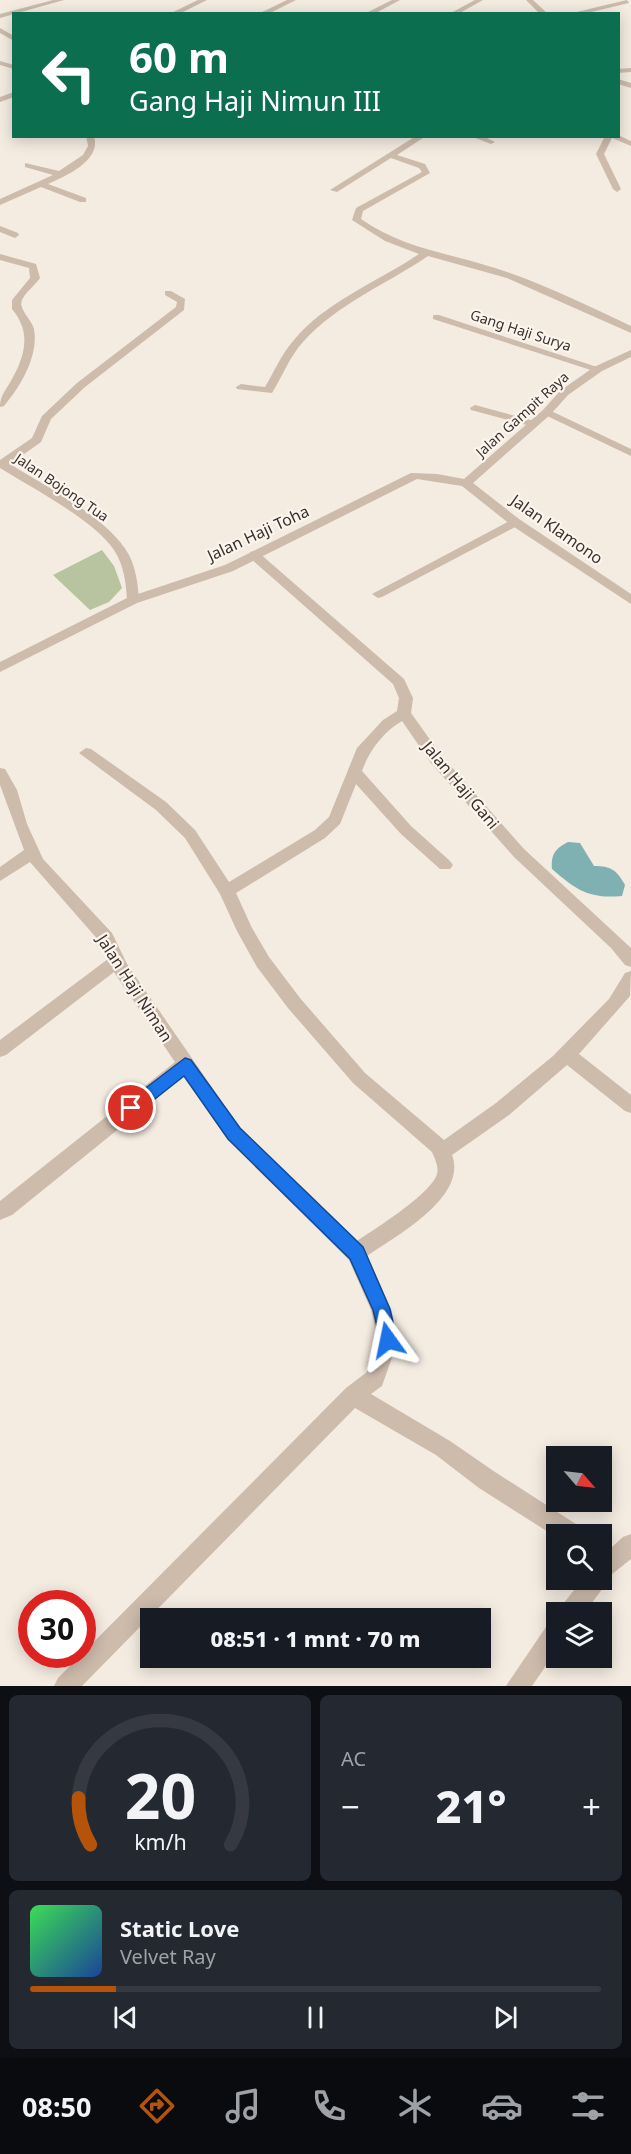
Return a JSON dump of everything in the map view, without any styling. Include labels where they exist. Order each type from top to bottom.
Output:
[{"type":"street","points":[[12,12],[62,0]]},
{"type":"street","points":[[177,12],[204,0]]},
{"type":"street","points":[[265,12],[292,0]]},
{"type":"street","points":[[371,12],[397,0]]},
{"type":"street","points":[[456,12],[480,0]]},
{"type":"street","points":[[529,0],[546,12]]},
{"type":"street","points":[[580,12],[627,2]]},
{"type":"street","points":[[0,202],[76,165],[91,152],[93,144],[91,138]]},
{"type":"street","points":[[334,190],[418,138]]},
{"type":"street","points":[[480,138],[491,142]]},
{"type":"street","points":[[611,138],[600,154],[617,189]]},
{"type":"street","points":[[617,138],[631,144]]},
{"type":"street","points":[[388,155],[422,166],[426,173],[359,210],[356,220],[370,231],[402,247],[492,270],[631,330]]},
{"type":"street","points":[[28,165],[60,174]]},
{"type":"street","points":[[40,184],[84,200]]},
{"type":"street","points":[[0,194],[9,198]]},
{"type":"street","points":[[0,230],[15,235]]},
{"type":"street","points":[[241,387],[268,391],[297,342],[317,323],[361,292],[391,277],[426,253]]},
{"type":"street","points":[[0,257],[33,266],[35,278],[17,300],[17,309],[27,321],[29,334],[25,365],[17,382],[0,404]]},
{"type":"street","points":[[1,464],[37,440],[46,418],[81,385],[181,309],[182,301],[168,293]]},
{"type":"street","name":"Gang Haji Surya","points":[[436,317],[598,369]]},
{"type":"street","name":"Jalan Gampit Raya","points":[[466,483],[534,424],[564,393],[598,369],[631,353]]},
{"type":"street","points":[[475,408],[534,424]]},
{"type":"street","points":[[547,412],[631,453]]},
{"type":"street","name":"Jalan Bojong Tua","points":[[1,464],[76,513],[112,540],[122,555],[131,577],[133,600]]},
{"type":"street","name":"Jalan Haji Toha","points":[[0,668],[133,600],[229,568],[415,475],[466,483]]},
{"type":"street","name":"Jalan Klamono","points":[[466,483],[515,522],[631,600]]},
{"type":"street","points":[[378,594],[515,522]]},
{"type":"street","name":"Jalan Haji Gani","points":[[254,555],[399,682],[406,698],[404,713],[436,759],[519,853],[617,943],[631,960]]},
{"type":"street","points":[[227,891],[320,834],[335,820],[367,744],[388,723],[404,713]]},
{"type":"street","points":[[86,753],[169,813],[190,834],[227,891],[262,962],[294,1003],[359,1078],[445,1158],[446,1176],[438,1192],[356,1253]]},
{"type":"street","name":"Jalan Haji Niman","points":[[0,772],[10,790],[20,824],[37,862],[106,938],[117,962],[234,1134],[356,1253],[381,1309],[388,1340],[375,1379],[353,1395],[66,1686]]},
{"type":"street","points":[[354,772],[406,830],[445,865]]},
{"type":"street","points":[[0,875],[33,852]]},
{"type":"street","points":[[0,1050],[117,962]]},
{"type":"street","points":[[441,1152],[475,1130],[528,1090],[568,1056],[615,1004],[631,978]]},
{"type":"street","points":[[568,1056],[631,1105]]},
{"type":"street","points":[[3,1210],[185,1065]]},
{"type":"street","points":[[353,1395],[443,1448],[487,1480],[555,1524]]},
{"type":"street","points":[[612,1561],[631,1545]]},
{"type":"street","points":[[518,1686],[546,1646]]},
{"type":"green space","points":[[102,550],[114,566],[122,588],[109,602],[90,610],[53,575]]},
{"type":"water","points":[[568,842],[580,843],[594,866],[609,868],[616,872],[625,885],[622,896],[601,896],[584,892],[552,869],[555,852]]},
{"type":"route","points":[[131,1108],[185,1065],[234,1134],[356,1253],[381,1309],[388,1340]]}]
